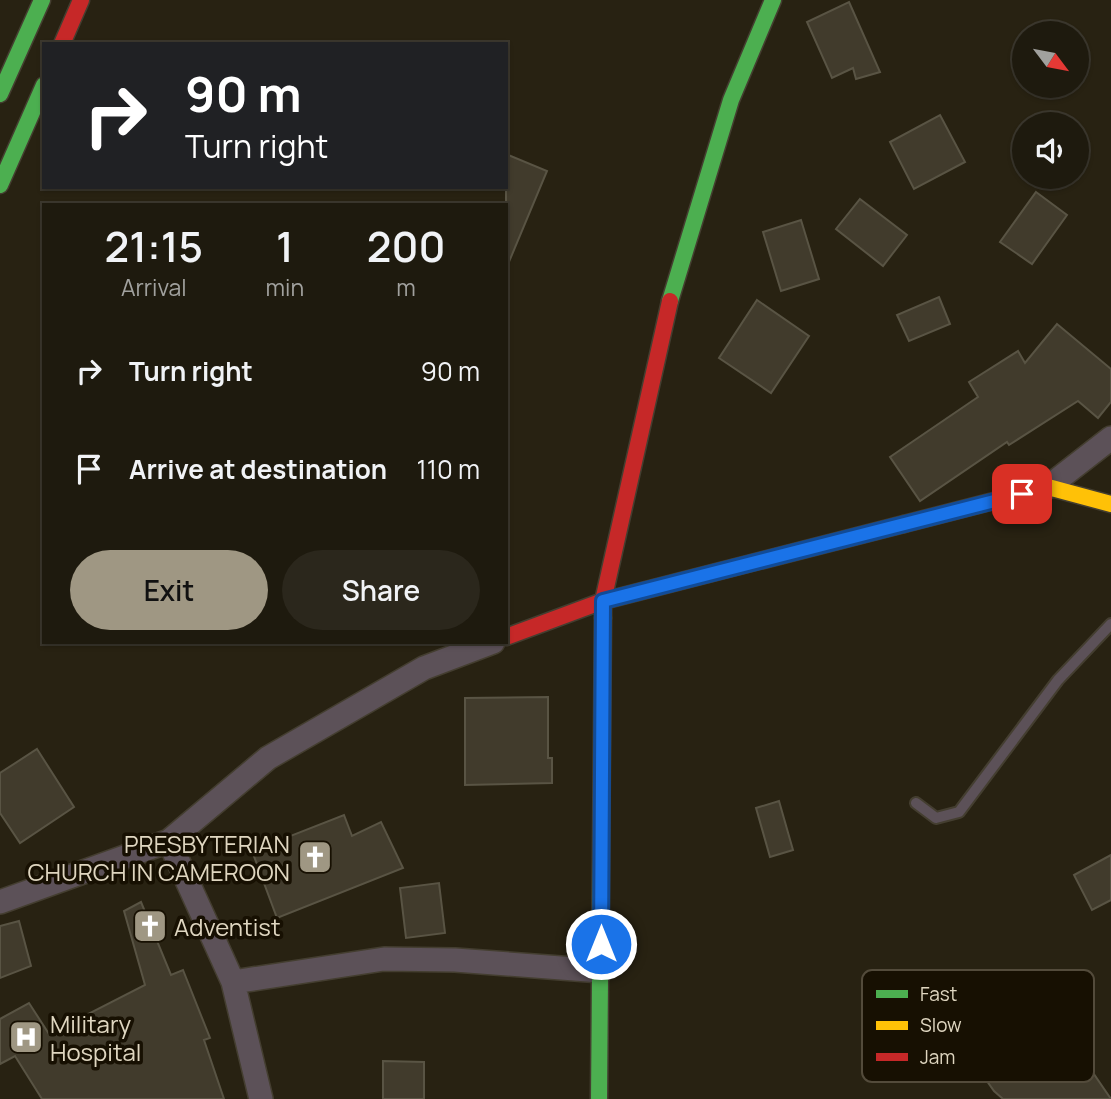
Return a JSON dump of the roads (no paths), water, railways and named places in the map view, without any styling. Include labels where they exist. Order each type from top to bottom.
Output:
[{"type":"main road","points":[[0,94],[42,0]]},
{"type":"main road","points":[[63,42],[81,0]]},
{"type":"main road","points":[[599,1099],[603,601],[664,322],[731,100],[773,0]]},
{"type":"main road","points":[[0,185],[42,90]]},
{"type":"main road","points":[[508,636],[603,601],[1048,487],[1111,504]]},
{"type":"street","points":[[1048,487],[1111,438]]},
{"type":"street","points":[[0,902],[169,841],[268,758],[424,668],[488,644]]},
{"type":"street","points":[[169,841],[233,982],[261,1099]]},
{"type":"street","points":[[233,982],[384,959],[456,960],[601,971]]},
{"type":"lane","points":[[916,803],[936,818],[959,812],[1058,680],[1111,624]]},
{"type":"place","name":"PRESBYTERIAN CHURCH IN CAMEROON","points":[[315,857]]},
{"type":"place","name":"Adventist","points":[[150,926]]},
{"type":"place","name":"Military Hospital","points":[[26,1037]]}]
